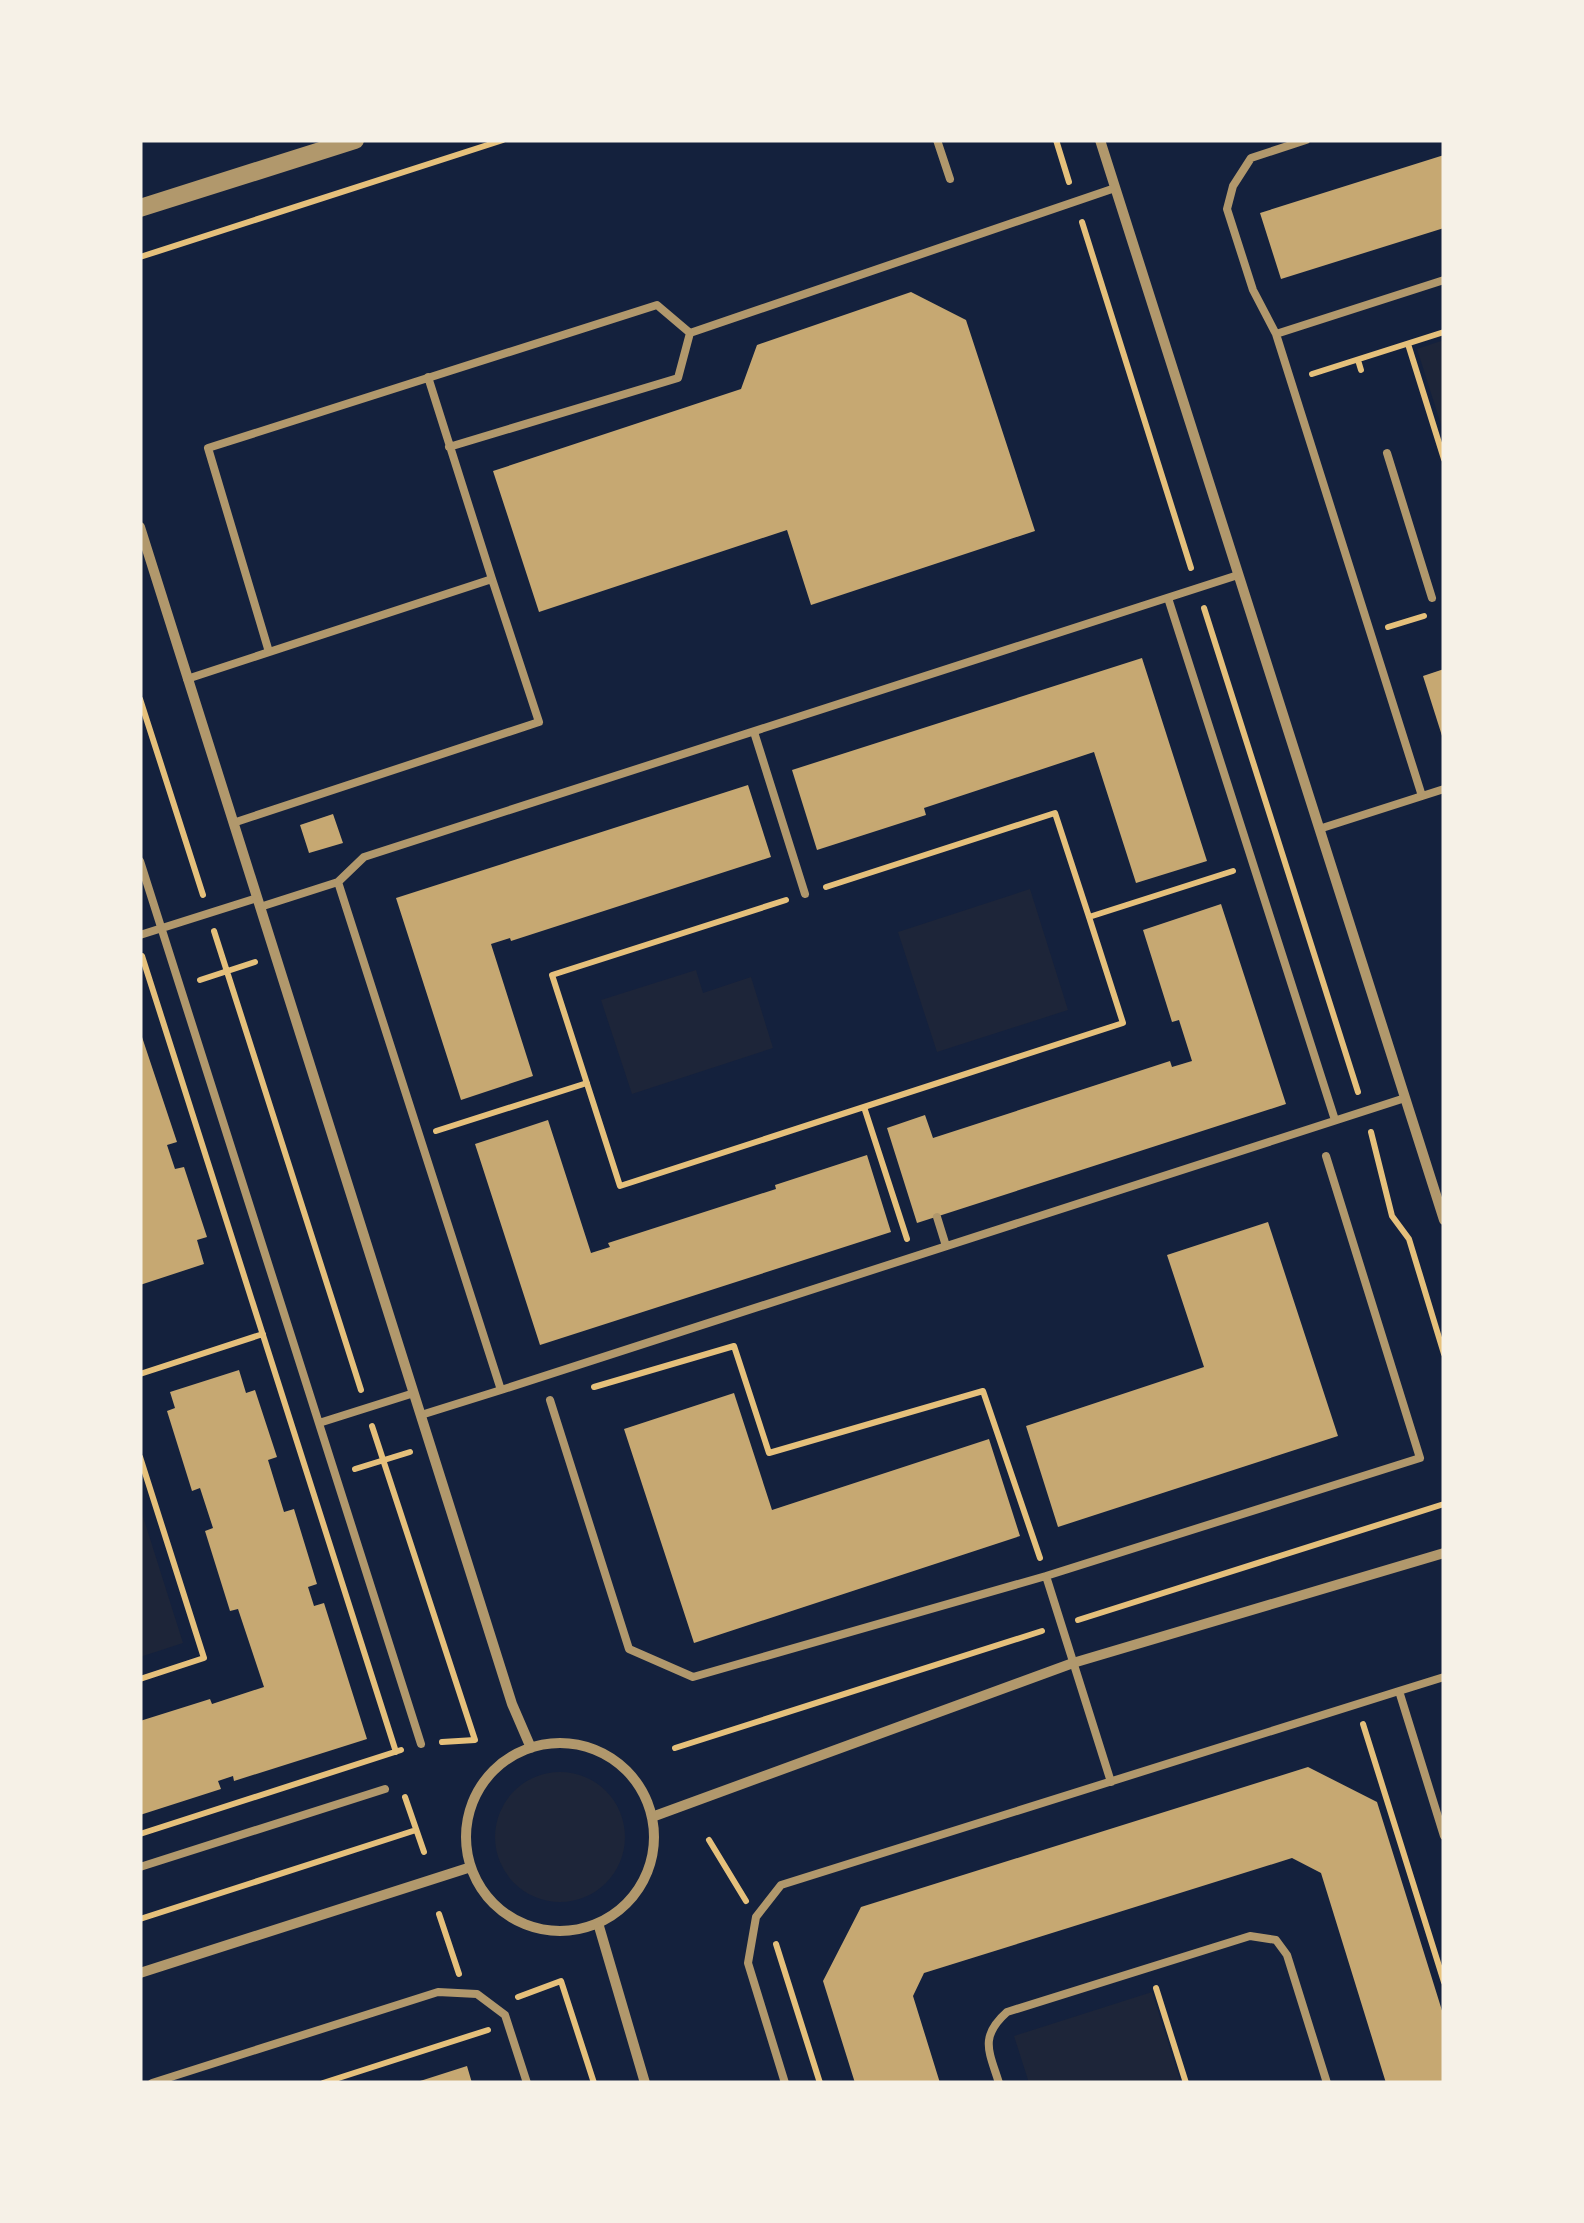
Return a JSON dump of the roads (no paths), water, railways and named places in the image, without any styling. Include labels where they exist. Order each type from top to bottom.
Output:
[{"type":"street","points":[[140,208],[355,140]]},
{"type":"street","points":[[1100,140],[1444,1220]]},
{"type":"street","points":[[140,527],[512,1704],[531,1748]]},
{"type":"street","points":[[652,1817],[1073,1664],[1444,1553]]},
{"type":"street","points":[[577,1744],[611,1758],[637,1783],[652,1817],[652,1853],[644,1880],[628,1902],[598,1923],[562,1930],[526,1924],[489,1898],[471,1867],[467,1829],[476,1794],[500,1766],[531,1748],[577,1744]]},
{"type":"street","points":[[140,1973],[471,1867]]},
{"type":"street","points":[[598,1923],[645,2083]]},
{"type":"lane","points":[[937,140],[950,178]]},
{"type":"lane","points":[[1306,140],[1251,158],[1233,186],[1227,209],[1252,290],[1276,334],[1422,796]]},
{"type":"lane","points":[[690,333],[1115,188]]},
{"type":"lane","points":[[1276,334],[1444,280]]},
{"type":"lane","points":[[270,652],[208,448],[656,305],[690,333]]},
{"type":"lane","points":[[450,447],[678,378],[690,333]]},
{"type":"lane","points":[[233,823],[539,722],[428,377]]},
{"type":"lane","points":[[1387,453],[1432,598]]},
{"type":"lane","points":[[140,935],[208,913],[338,882],[364,857],[1238,575]]},
{"type":"lane","points":[[187,679],[492,579]]},
{"type":"lane","points":[[1168,598],[1335,1120]]},
{"type":"lane","points":[[754,732],[805,894]]},
{"type":"lane","points":[[1319,828],[1444,790]]},
{"type":"lane","points":[[140,861],[421,1744]]},
{"type":"lane","points":[[338,882],[500,1390]]},
{"type":"lane","points":[[421,1415],[1405,1098]]},
{"type":"lane","points":[[550,1400],[629,1649],[692,1676],[1046,1576],[1420,1458],[1326,1156]]},
{"type":"lane","points":[[937,1217],[946,1246]]},
{"type":"lane","points":[[319,1423],[414,1392]]},
{"type":"lane","points":[[1046,1576],[1110,1782]]},
{"type":"lane","points":[[785,2083],[748,1963],[756,1917],[781,1885],[1444,1676]]},
{"type":"lane","points":[[1399,1691],[1444,1836]]},
{"type":"lane","points":[[140,1867],[384,1789]]},
{"type":"lane","points":[[998,2083],[988,2047],[991,2027],[1007,2012],[1250,1936],[1276,1940],[1286,1955],[1327,2083]]},
{"type":"lane","points":[[152,2083],[438,1992],[477,1994],[505,2015],[527,2083]]}]
